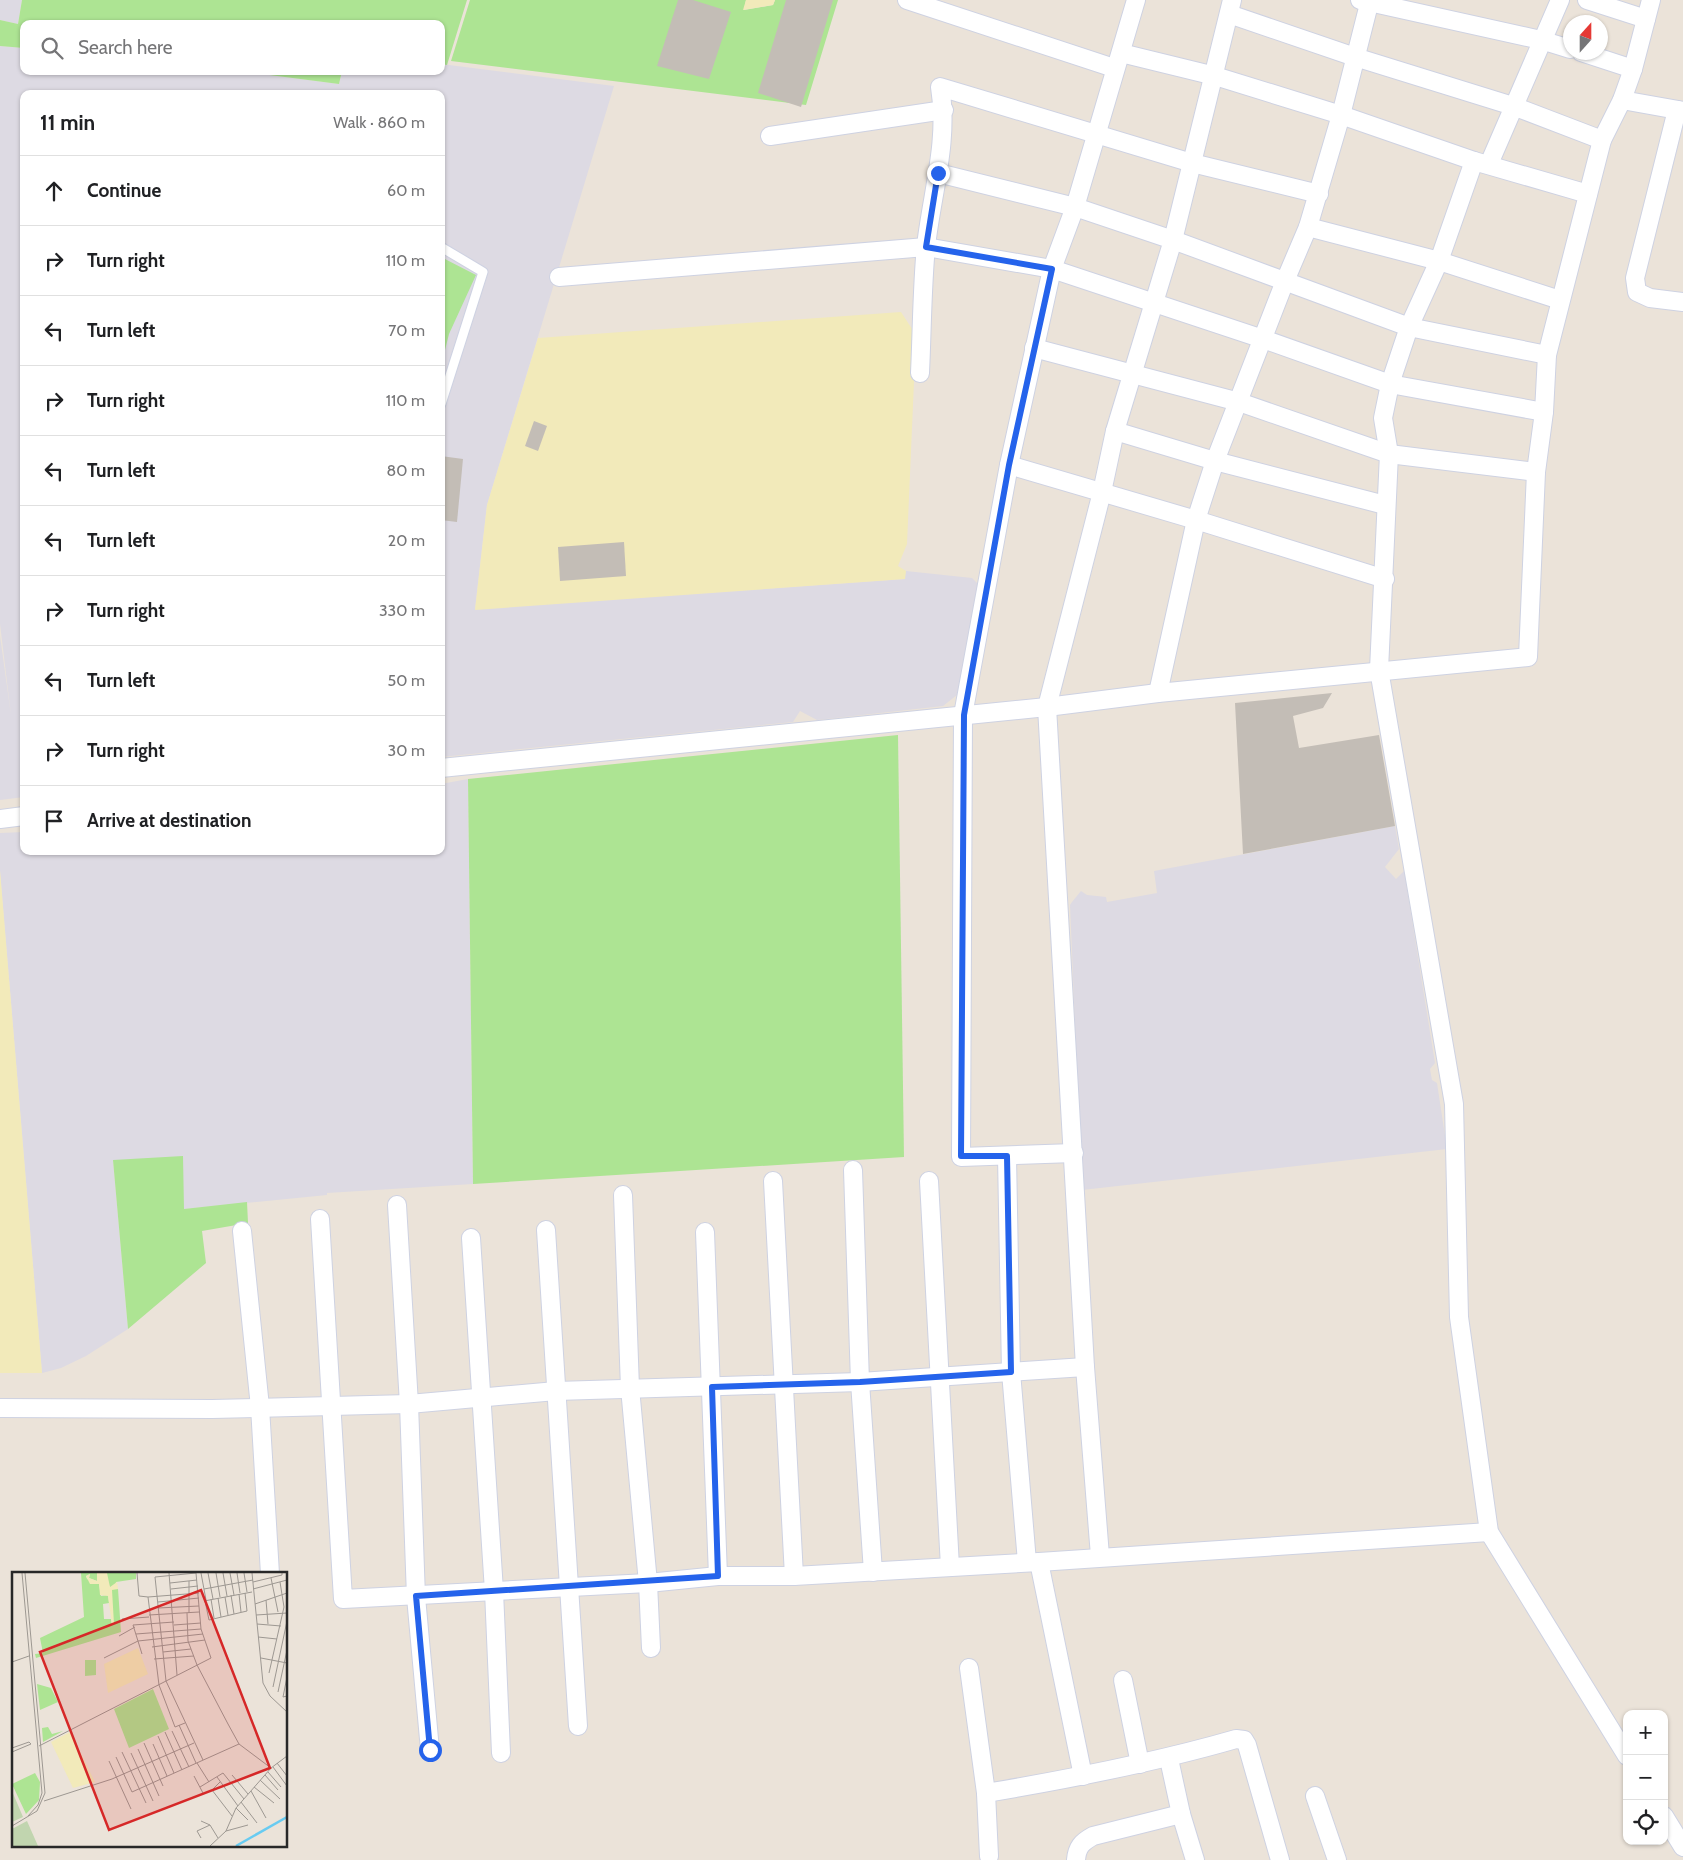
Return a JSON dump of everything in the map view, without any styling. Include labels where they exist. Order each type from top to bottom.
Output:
[{"type":"street","points":[[907,0],[1118,60],[1215,76],[1341,115],[1482,163],[1588,194]]},
{"type":"street","points":[[1074,1153],[961,1156],[964,715],[1009,465],[1052,269],[1075,207],[1136,0]]},
{"type":"street","points":[[1560,0],[1513,106],[1482,163],[1409,327],[1390,384],[1383,418],[1389,454],[1385,505],[1385,579],[1379,670],[1454,1104],[1459,1317],[1489,1532],[1626,1755]]},
{"type":"street","points":[[1587,0],[1646,19]]},
{"type":"street","points":[[445,768],[1047,707],[1158,693],[1379,670],[1528,658],[1536,472],[1544,412],[1547,355],[1602,140],[1622,100],[1633,69],[1650,0]]},
{"type":"street","points":[[1158,693],[1196,520],[1215,461],[1285,281],[1308,228],[1341,115],[1366,1],[1541,40],[1563,47]]},
{"type":"street","points":[[1100,1556],[1084,1366],[1074,1153],[1047,707],[1102,492],[1115,431],[1173,240],[1215,76],[1230,7],[1355,57],[1513,106],[1602,140]]},
{"type":"street","points":[[1605,60],[1633,69]]},
{"type":"street","points":[[920,373],[926,247],[938,173],[944,110],[940,86],[1192,163],[1319,194]]},
{"type":"street","points":[[1622,100],[1680,111],[1634,278],[1637,292],[1650,298],[1683,302]]},
{"type":"street","points":[[770,136],[944,110]]},
{"type":"street","points":[[938,173],[1075,207],[1173,240],[1409,327],[1547,355]]},
{"type":"street","points":[[1308,228],[1439,260],[1560,300]]},
{"type":"street","points":[[559,276],[926,247],[1052,269],[1263,339],[1390,384],[1544,412]]},
{"type":"street","points":[[1034,348],[1239,402],[1389,454],[1536,472]]},
{"type":"street","points":[[1115,431],[1215,461],[1385,505]]},
{"type":"street","points":[[1009,465],[1196,520],[1385,579]]},
{"type":"street","points":[[0,819],[20,816]]},
{"type":"street","points":[[1007,1156],[1011,1372],[1033,1562],[1083,1776]]},
{"type":"street","points":[[854,1170],[860,1382],[873,1572]]},
{"type":"street","points":[[772,1181],[794,1576]]},
{"type":"street","points":[[929,1181],[950,1567]]},
{"type":"street","points":[[623,1195],[630,1388],[648,1583],[651,1648]]},
{"type":"street","points":[[397,1205],[410,1404],[416,1596],[430,1750]]},
{"type":"street","points":[[320,1219],[343,1600],[568,1585],[648,1583],[718,1576],[794,1576],[873,1572],[1489,1532]]},
{"type":"street","points":[[546,1230],[578,1726]]},
{"type":"street","points":[[242,1231],[260,1407],[270,1572]]},
{"type":"street","points":[[705,1232],[718,1576]]},
{"type":"street","points":[[471,1238],[494,1591],[502,1752]]},
{"type":"street","points":[[0,1408],[260,1407],[410,1404],[556,1391],[860,1382],[1084,1366]]},
{"type":"street","points":[[969,1668],[986,1793],[989,1856]]},
{"type":"street","points":[[1123,1680],[1140,1764]]},
{"type":"street","points":[[986,1793],[1169,1759],[1236,1739],[1244,1740],[1248,1745],[1280,1860]]},
{"type":"street","points":[[1169,1759],[1181,1814],[1195,1860]]},
{"type":"street","points":[[1316,1796],[1337,1860]]},
{"type":"street","points":[[1076,1860],[1077,1850],[1085,1841],[1094,1836],[1181,1814]]},
{"type":"street","points":[[1668,1823],[1683,1847]]},
{"type":"lane","points":[[445,249],[483,272],[445,391]]},
{"type":"shaded area","points":[[0,0],[22,0],[18,24],[0,20]]},
{"type":"shaded area","points":[[0,46],[20,48],[20,75],[270,75],[339,84],[341,75],[445,75],[445,65],[614,86],[487,505],[475,609],[904,579],[906,571],[972,578],[980,586],[957,695],[943,706],[817,720],[800,711],[793,722],[445,757],[445,90],[20,90],[20,798],[0,800],[0,636],[11,715],[0,624]]},
{"type":"shaded area","points":[[468,779],[473,1184],[327,1193],[327,1195],[184,1209],[113,1160],[128,1329],[86,1356],[61,1368],[42,1373],[0,871],[0,833],[20,832],[20,855],[445,855],[445,783]]},
{"type":"shaded area","points":[[1395,826],[1399,849],[1385,867],[1396,879],[1404,871],[1435,1063],[1430,1069],[1432,1080],[1437,1083],[1447,1149],[1082,1190],[1070,905],[1081,891],[1087,895],[1106,897],[1107,902],[1157,893],[1154,871]]},
{"type":"green space","points":[[22,0],[467,0],[447,65],[445,65],[445,20],[20,20],[20,48],[0,46],[0,20],[18,24]]},
{"type":"green space","points":[[470,0],[746,0],[744,10],[773,5],[775,0],[838,0],[806,105],[451,61]]},
{"type":"green space","points":[[270,75],[341,75],[339,84]]},
{"type":"green space","points":[[445,259],[476,275],[449,334],[445,350]]},
{"type":"green space","points":[[898,735],[904,1157],[473,1184],[468,779]]},
{"type":"green space","points":[[183,1156],[184,1209],[247,1202],[248,1223],[202,1231],[206,1263],[128,1329],[113,1160]]},
{"type":"sand","points":[[746,0],[775,0],[773,5],[743,10]]},
{"type":"sand","points":[[901,312],[916,335],[907,544],[898,566],[906,571],[905,579],[475,610],[487,505],[538,338]]},
{"type":"sand","points":[[0,871],[42,1373],[0,1373]]},
{"type":"building","points":[[678,0],[693,0],[731,12],[709,79],[657,66]]},
{"type":"building","points":[[786,0],[833,0],[801,107],[758,93]]},
{"type":"building","points":[[534,421],[547,426],[538,451],[525,446]]},
{"type":"building","points":[[445,457],[463,459],[457,522],[445,520]]},
{"type":"building","points":[[624,542],[626,576],[560,581],[558,547]]},
{"type":"building","points":[[1332,693],[1323,708],[1293,716],[1299,748],[1379,735],[1395,826],[1243,854],[1235,703]]},
{"type":"route","points":[[430,1750],[416,1596],[568,1585],[648,1583],[718,1576],[712,1387],[783,1383],[860,1382],[1011,1372],[1007,1156],[961,1156],[964,715],[1009,465],[1052,269],[926,247],[938,173]]}]
